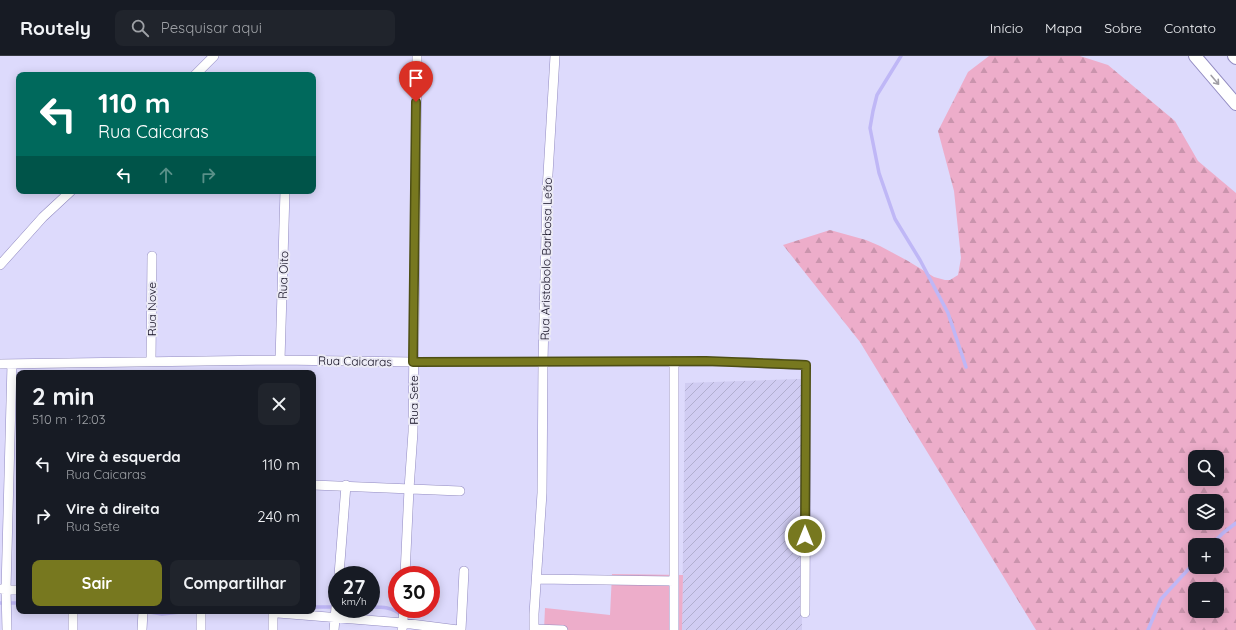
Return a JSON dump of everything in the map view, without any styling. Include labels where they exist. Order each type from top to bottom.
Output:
[{"type":"main road","points":[[1195,56],[1236,104]]},
{"type":"street","points":[[198,72],[214,56]]},
{"type":"street","name":"Rua Sete","points":[[405,566],[413,432],[417,56]]},
{"type":"street","name":"Rua Aristobolo Barbosa Leão","points":[[534,629],[542,493],[547,190],[555,56]]},
{"type":"street","points":[[0,265],[43,217],[68,194]]},
{"type":"street","name":"Rua Oito","points":[[280,360],[285,194]]},
{"type":"street","name":"Rua Nove","points":[[151,361],[152,256]]},
{"type":"street","name":"Rua Caicaras","points":[[0,364],[280,360],[413,362],[674,361],[806,365],[805,613]]},
{"type":"street","points":[[674,361],[674,630]]},
{"type":"street","points":[[6,630],[3,589],[12,364]]},
{"type":"street","points":[[316,485],[460,490]]},
{"type":"street","points":[[340,566],[346,486]]},
{"type":"street","points":[[334,630],[335,618],[403,626],[459,630],[464,571]]},
{"type":"street","points":[[537,579],[674,581]]},
{"type":"street","points":[[3,589],[16,590]]},
{"type":"street","points":[[73,614],[73,630]]},
{"type":"street","points":[[142,614],[142,630]]},
{"type":"street","points":[[201,614],[201,630]]},
{"type":"street","points":[[273,614],[273,630]]},
{"type":"street","points":[[294,614],[328,617]]},
{"type":"street","points":[[534,629],[563,630]]},
{"type":"shaded area","points":[[801,379],[802,630],[682,630],[685,383]]},
{"type":"green space","points":[[989,56],[1080,56],[1108,65],[1175,121],[1198,161],[1236,193],[1236,630],[1036,630],[860,342],[783,245],[830,230],[866,240],[880,246],[934,277],[950,280],[958,275],[961,258],[954,191],[938,131],[968,72]]},
{"type":"green space","points":[[612,574],[683,575],[682,630],[544,630],[545,608],[610,615]]},
{"type":"waterway","points":[[901,56],[877,95],[873,111],[870,128],[879,173],[895,219],[920,260],[948,313],[966,367]]},
{"type":"waterway","points":[[1218,538],[1236,523]]},
{"type":"waterway","points":[[1148,630],[1161,599],[1188,570]]},
{"type":"waterway","points":[[0,603],[16,603]]},
{"type":"waterway","points":[[316,607],[328,607]]},
{"type":"waterway","points":[[380,607],[388,608]]},
{"type":"route","points":[[416,102],[413,362],[706,361],[806,365],[805,536]]}]
